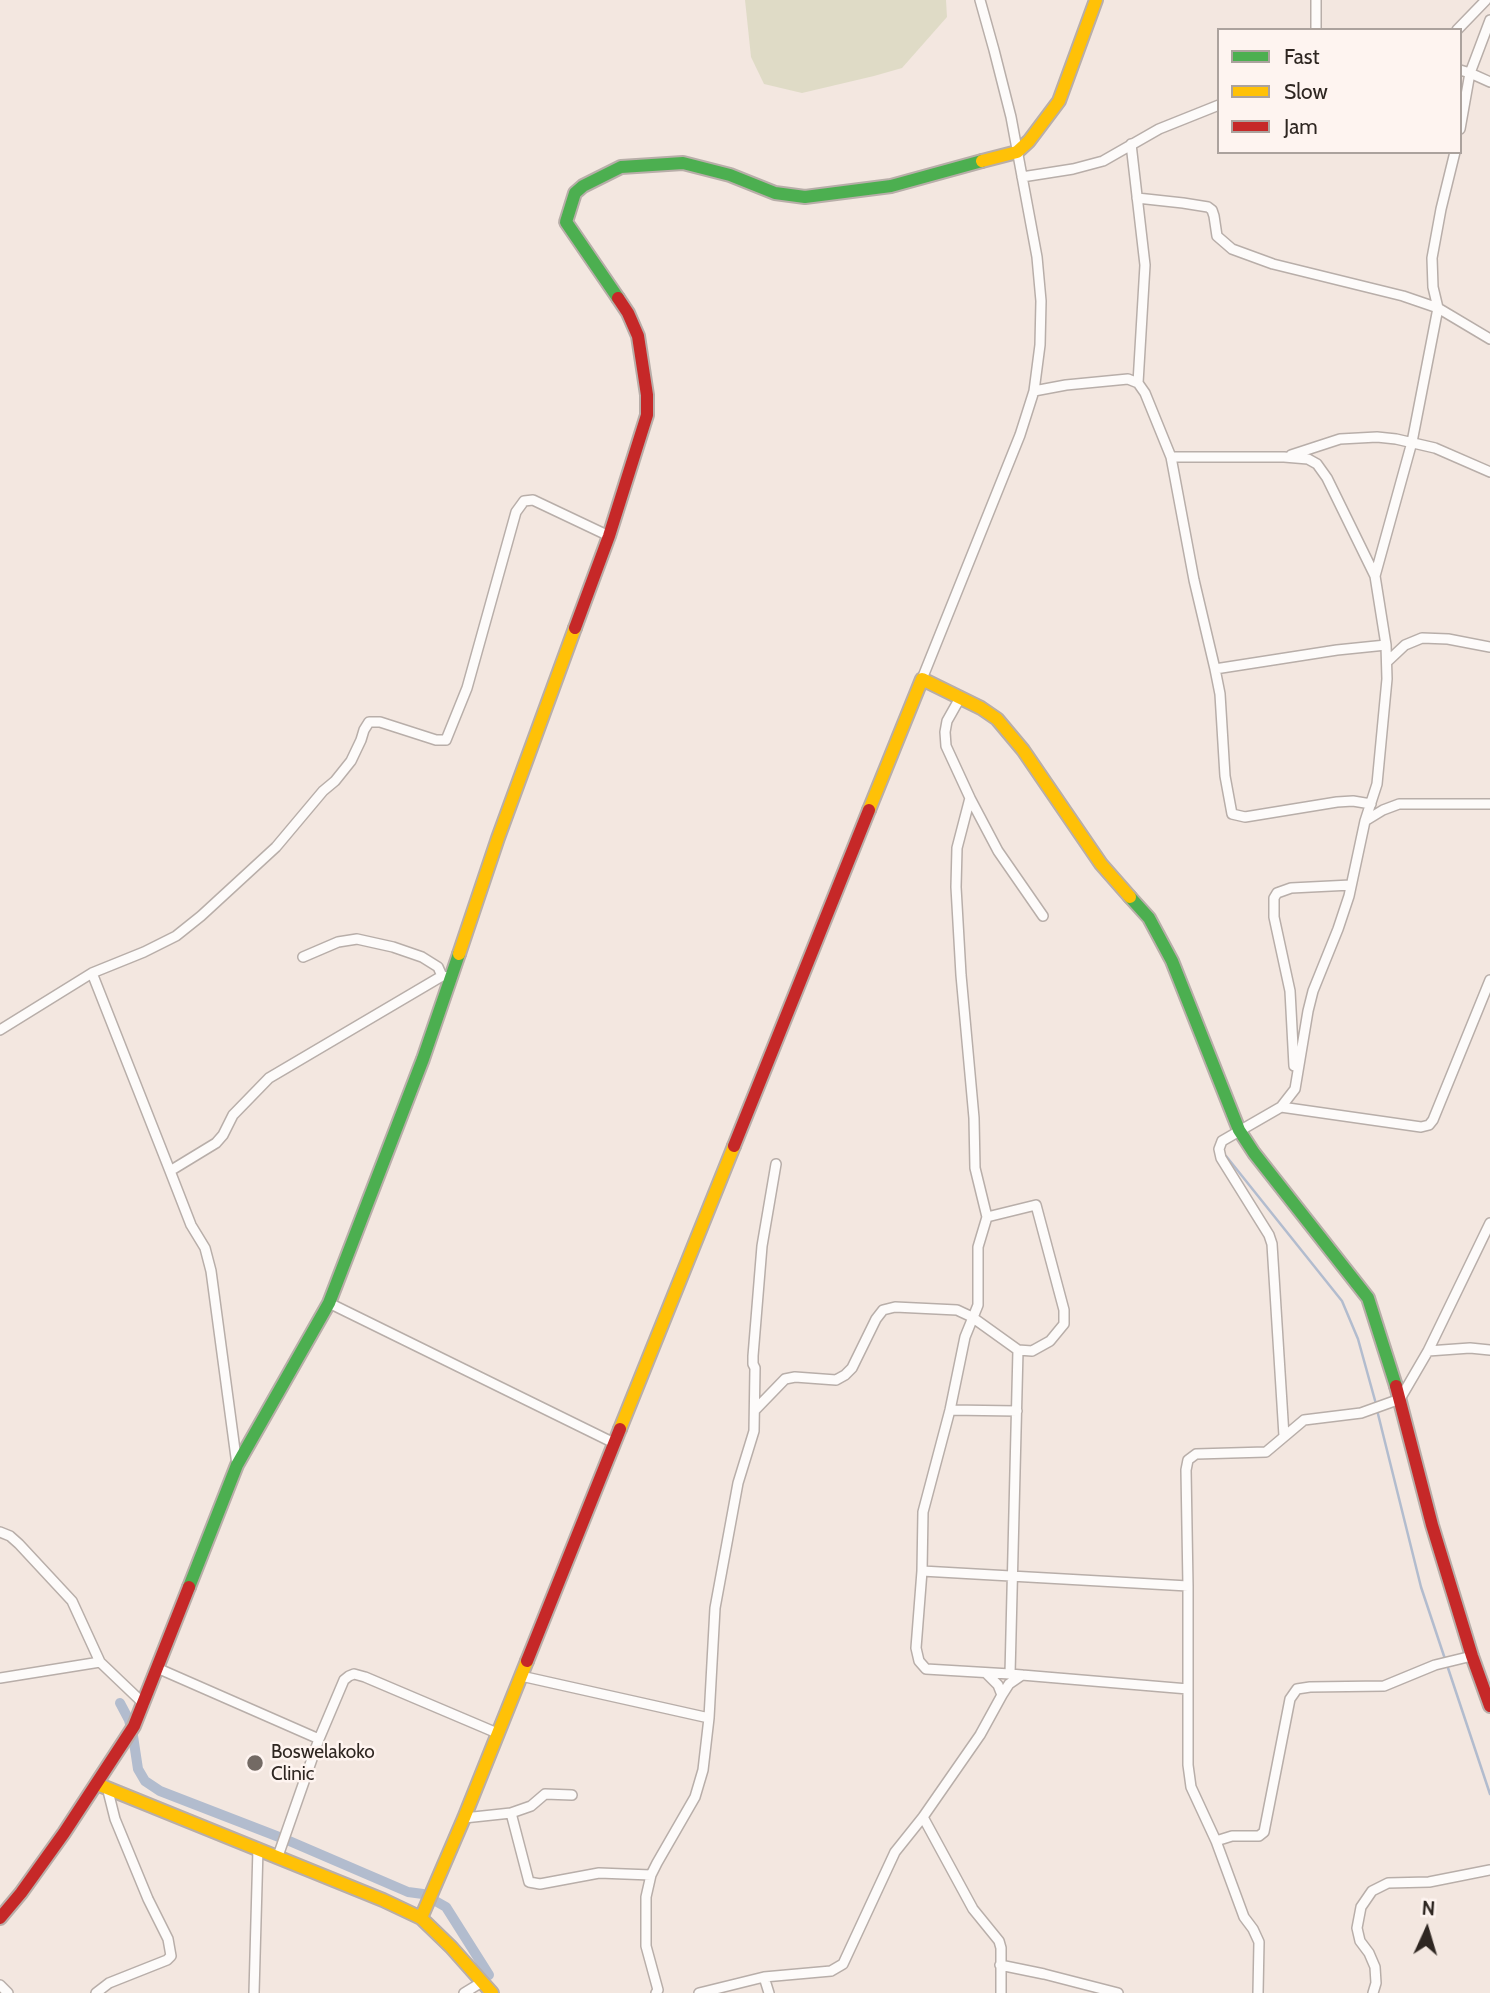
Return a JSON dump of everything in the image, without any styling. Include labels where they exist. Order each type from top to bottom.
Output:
[{"type":"street","points":[[424,1913],[1009,463],[1034,391],[1041,326],[1037,257],[1017,152],[980,0]]},
{"type":"street","points":[[0,1918],[102,1786],[131,1732],[237,1465],[328,1303],[423,1059],[446,977],[609,536],[647,415],[647,394],[638,336],[628,313],[566,222],[575,193],[583,186],[631,164],[683,163],[730,174],[775,193],[805,197],[891,186],[1017,152],[1029,141],[1059,100],[1096,0]]},
{"type":"street","points":[[1316,28],[1317,0]]},
{"type":"street","points":[[1459,28],[1486,0]]},
{"type":"street","points":[[1462,106],[1465,71],[1490,20]]},
{"type":"street","points":[[1465,71],[1490,82]]},
{"type":"street","points":[[1022,177],[1089,166],[1159,129],[1217,106]]},
{"type":"street","points":[[1131,144],[1145,265],[1138,383]]},
{"type":"street","points":[[1375,576],[1412,442],[1438,308],[1433,287],[1432,258],[1455,154]]},
{"type":"street","points":[[1137,198],[1203,205],[1212,210],[1217,236],[1226,245],[1242,253],[1273,264],[1403,296],[1438,308],[1490,339]]},
{"type":"street","points":[[1034,391],[1128,379],[1138,383],[1145,393],[1171,457],[1194,580],[1215,669],[1220,694],[1225,776],[1232,814],[1245,817],[1338,802],[1371,804]]},
{"type":"street","points":[[1284,457],[1325,443],[1356,437],[1377,437],[1435,448],[1490,472]]},
{"type":"street","points":[[1171,457],[1284,457],[1308,459],[1317,464],[1327,478],[1375,576],[1388,661],[1377,784],[1365,821],[1344,914],[1310,1001],[1295,1089],[1280,1107],[1222,1141],[1219,1149],[1221,1158],[1272,1244],[1284,1436]]},
{"type":"street","points":[[0,1030],[92,973],[176,936],[201,916],[276,847],[323,791],[335,781],[351,761],[369,722],[380,722],[436,740],[446,740],[467,688],[516,512],[524,501],[533,500],[609,536]]},
{"type":"street","points":[[1388,661],[1405,645],[1422,638],[1448,639],[1490,647]]},
{"type":"street","points":[[1215,669],[1386,645]]},
{"type":"street","points":[[922,679],[997,719],[1010,733],[1101,864],[1149,918],[1172,961],[1239,1130],[1254,1153],[1363,1290],[1373,1311],[1400,1399],[1433,1525],[1472,1656],[1489,1703]]},
{"type":"street","points":[[960,698],[947,722],[946,746],[998,851],[1043,916]]},
{"type":"street","points":[[971,798],[957,848],[956,887],[974,1118],[975,1168],[987,1217],[978,1247],[978,1305],[965,1338],[950,1410],[923,1512],[916,1648],[919,1661],[926,1669],[1188,1689]]},
{"type":"street","points":[[1365,821],[1399,804],[1490,804]]},
{"type":"street","points":[[1295,1089],[1290,990],[1274,917],[1274,898],[1277,892],[1291,888],[1352,885]]},
{"type":"street","points":[[303,957],[338,942],[357,939],[422,957],[439,967],[446,977]]},
{"type":"street","points":[[92,973],[191,1225],[205,1248],[211,1271],[237,1465]]},
{"type":"street","points":[[170,1171],[216,1143],[233,1115],[269,1078],[446,977]]},
{"type":"street","points":[[1280,1107],[1421,1128],[1429,1125],[1490,980]]},
{"type":"street","points":[[659,1992],[646,1946],[646,1897],[652,1875],[695,1797],[703,1770],[709,1718],[715,1608],[738,1483],[754,1431],[755,1368],[752,1356],[761,1260],[776,1164]]},
{"type":"street","points":[[755,1410],[785,1379],[795,1377],[836,1380],[845,1375],[852,1368],[876,1319],[883,1310],[895,1307],[957,1310],[972,1317],[1018,1350],[1031,1351],[1050,1341],[1064,1324],[1064,1310],[1036,1205],[987,1217]]},
{"type":"street","points":[[1258,1993],[1258,1942],[1254,1929],[1244,1917],[1216,1841],[1191,1787],[1188,1765],[1185,1470],[1188,1460],[1196,1454],[1266,1452],[1304,1420],[1361,1413],[1400,1399],[1427,1351],[1490,1223]]},
{"type":"street","points":[[328,1303],[614,1443]]},
{"type":"street","points":[[1427,1351],[1470,1348],[1490,1350]]},
{"type":"street","points":[[1010,1674],[1018,1350]]},
{"type":"street","points":[[950,1410],[1017,1411]]},
{"type":"street","points":[[0,1532],[19,1544],[72,1601],[100,1662],[144,1704]]},
{"type":"street","points":[[922,1572],[1188,1587]]},
{"type":"street","points":[[1216,1841],[1232,1836],[1259,1836],[1264,1832],[1290,1699],[1297,1689],[1384,1686],[1435,1665],[1472,1656]]},
{"type":"street","points":[[0,1678],[100,1662]]},
{"type":"street","points":[[157,1668],[319,1739]]},
{"type":"street","points":[[986,1673],[998,1685],[1002,1695]]},
{"type":"street","points":[[278,1856],[319,1739],[344,1680],[354,1674],[498,1733]]},
{"type":"street","points":[[699,1993],[764,1976],[831,1971],[843,1964],[895,1852],[923,1817],[979,1735],[1009,1684],[1023,1675]]},
{"type":"street","points":[[521,1676],[709,1718]]},
{"type":"street","points":[[102,1786],[383,1900],[424,1913],[492,1993]]},
{"type":"street","points":[[96,1993],[109,1983],[167,1960],[171,1955],[168,1939],[148,1899],[102,1786]]},
{"type":"street","points":[[464,1818],[511,1813],[531,1806],[545,1794],[572,1795]]},
{"type":"street","points":[[511,1813],[529,1882],[540,1884],[604,1873],[652,1875]]},
{"type":"street","points":[[923,1817],[973,1909],[999,1941],[1001,1993]]},
{"type":"street","points":[[254,1993],[258,1849]]},
{"type":"street","points":[[1373,1993],[1376,1983],[1375,1967],[1360,1941],[1357,1928],[1361,1907],[1372,1891],[1388,1884],[1429,1882],[1490,1870]]},
{"type":"street","points":[[1000,1965],[1118,1993]]},
{"type":"street","points":[[764,1976],[769,1993]]},
{"type":"street","points":[[464,1993],[482,1982]]},
{"type":"street","points":[[0,1985],[8,1993]]},
{"type":"shaded area","points":[[745,0],[946,0],[947,17],[902,68],[802,93],[764,84],[751,57]]},
{"type":"waterway","points":[[1226,1156],[1342,1301],[1358,1339],[1376,1404]]},
{"type":"waterway","points":[[1377,1410],[1421,1587],[1490,1794]]},
{"type":"waterway","points":[[120,1703],[129,1720],[138,1769],[145,1781],[160,1791],[279,1837]]},
{"type":"waterway","points":[[287,1840],[408,1892],[423,1894],[446,1907],[489,1975]]},
{"type":"traffic: fast","points":[[618,298],[566,222],[575,193],[583,186],[621,167],[683,163],[730,175],[775,193],[805,197],[891,186],[982,161]]},
{"type":"traffic: fast","points":[[1130,897],[1149,918],[1172,961],[1239,1130],[1254,1153],[1368,1298],[1396,1386]]},
{"type":"traffic: fast","points":[[189,1587],[237,1465],[329,1303],[423,1059],[459,954]]},
{"type":"traffic: slow","points":[[982,161],[1017,152],[1029,141],[1059,101],[1096,0]]},
{"type":"traffic: slow","points":[[459,954],[498,838],[575,628]]},
{"type":"traffic: slow","points":[[869,810],[922,679],[981,708],[997,719],[1023,750],[1101,864],[1130,897]]},
{"type":"traffic: slow","points":[[620,1429],[734,1146]]},
{"type":"traffic: slow","points":[[421,1918],[527,1661]]},
{"type":"traffic: slow","points":[[97,1784],[383,1900],[421,1918],[492,1993]]},
{"type":"traffic: jam","points":[[575,628],[609,536],[647,415],[647,395],[638,336],[618,298]]},
{"type":"traffic: jam","points":[[734,1146],[869,810]]},
{"type":"traffic: jam","points":[[1396,1386],[1432,1525],[1490,1706]]},
{"type":"traffic: jam","points":[[527,1661],[620,1429]]},
{"type":"traffic: jam","points":[[0,1918],[64,1833],[134,1726],[189,1587]]},
{"type":"place","name":"Boswelakoko Clinic","points":[[255,1763]]}]
